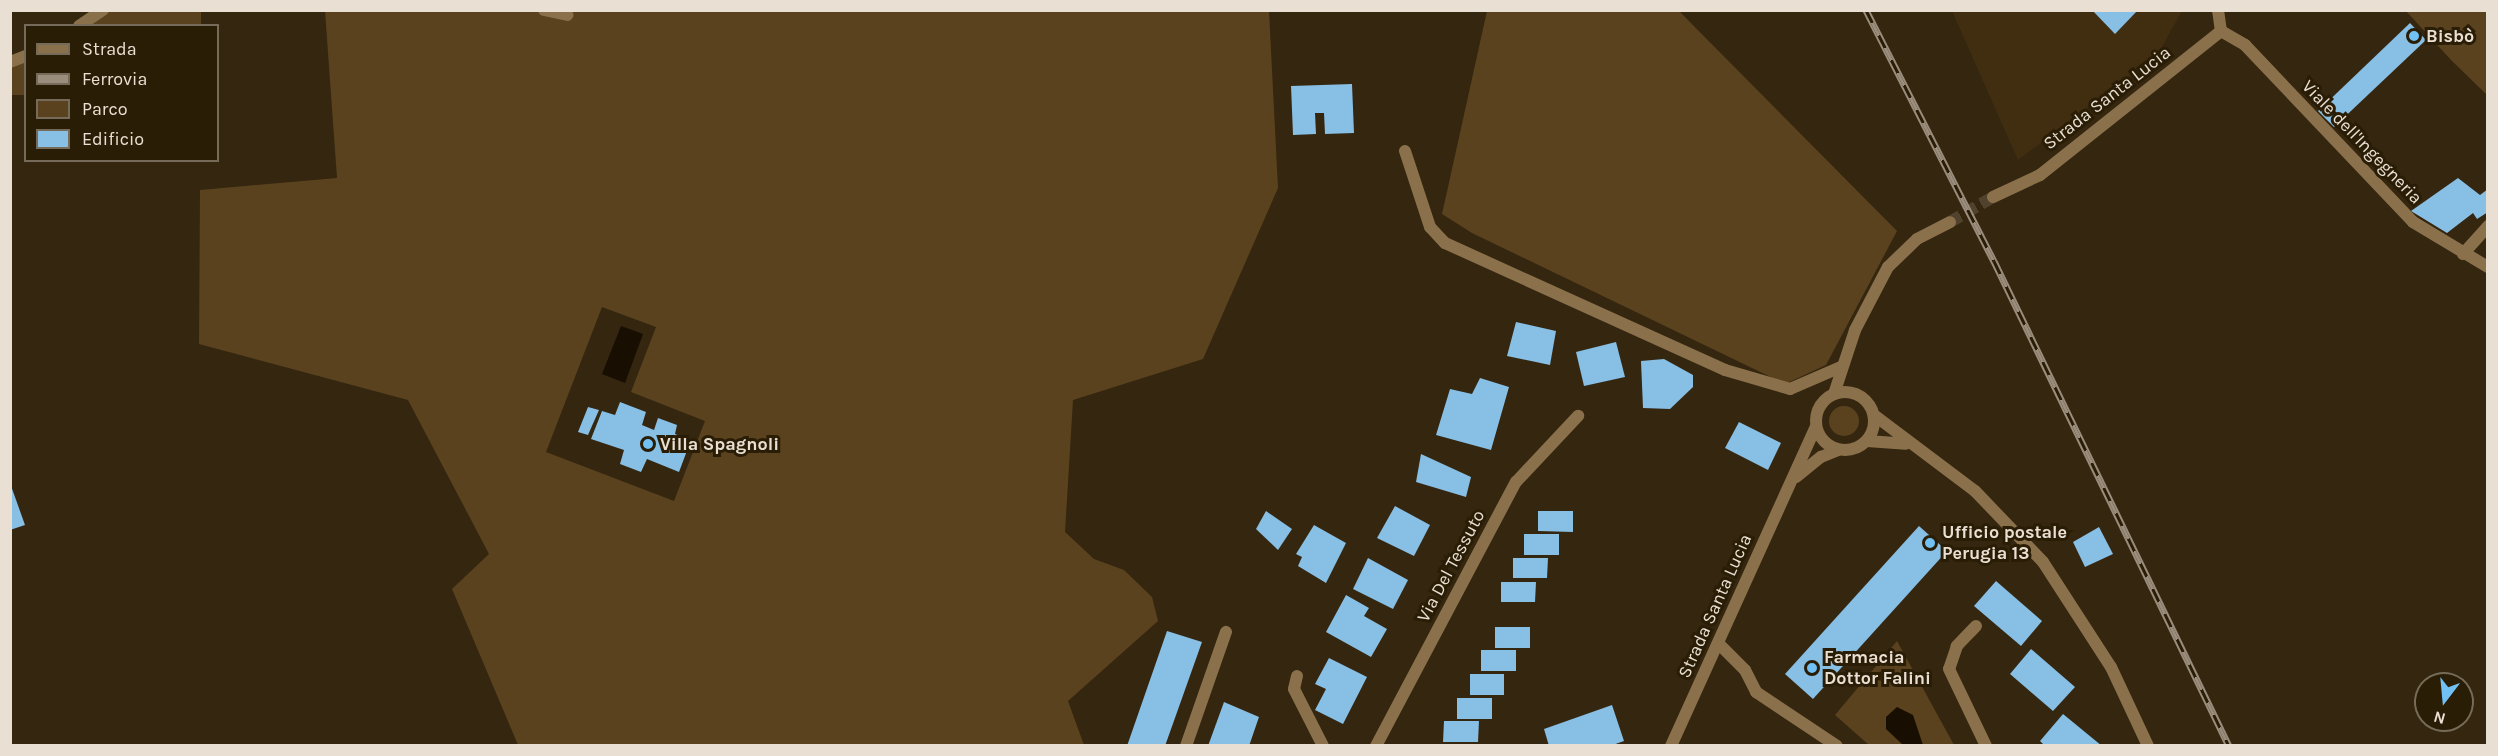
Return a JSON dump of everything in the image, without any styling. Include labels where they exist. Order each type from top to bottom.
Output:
[{"type":"street","points":[[82,24],[103,10]]},
{"type":"street","points":[[544,10],[567,15]]},
{"type":"street","points":[[2218,10],[2221,31]]},
{"type":"street","name":"Strada Santa Lucia","points":[[1993,197],[2040,175],[2221,31]]},
{"type":"street","name":"Viale dell'Ingegneria","points":[[2221,31],[2245,45],[2413,222],[2487,267]]},
{"type":"street","points":[[1405,151],[1430,227],[1444,243],[1725,370],[1790,389],[1841,368]]},
{"type":"street","points":[[1874,416],[1867,441],[1854,450],[1838,450],[1824,442],[1816,427],[1821,404],[1834,394],[1841,368],[1888,267],[1917,239],[1950,222]]},
{"type":"street","points":[[2463,254],[2487,226]]},
{"type":"street","points":[[1834,394],[1859,395],[1874,416],[1910,445],[1975,491],[2043,562],[2111,667],[2148,746]]},
{"type":"street","name":"Via Del Tessuto","points":[[1376,746],[1516,482],[1578,416]]},
{"type":"street","name":"Strada Santa Lucia","points":[[1671,746],[1816,427]]},
{"type":"street","points":[[1867,441],[1910,445]]},
{"type":"street","name":"Strada Santa Lucia","points":[[1791,482],[1821,457],[1838,450]]},
{"type":"street","points":[[1977,626],[1958,646],[1949,669],[1986,746]]},
{"type":"street","points":[[1186,746],[1226,632]]},
{"type":"street","points":[[1719,644],[1745,670],[1756,692],[1837,746]]},
{"type":"street","points":[[1297,676],[1294,689],[1323,746]]},
{"type":"shaded area","points":[[1952,11],[2182,11],[2158,54],[2018,160]]},
{"type":"shaded area","points":[[621,326],[643,334],[625,383],[602,374]]},
{"type":"shaded area","points":[[1897,707],[1913,715],[1923,745],[1903,745],[1886,729],[1886,717]]},
{"type":"green space","points":[[1678,10],[1897,231],[1826,365],[1785,384],[1472,233],[1442,214],[1487,11]]},
{"type":"green space","points":[[103,11],[201,11],[201,24],[82,24]]},
{"type":"green space","points":[[325,11],[1269,11],[1278,188],[1203,359],[1073,400],[1065,532],[1094,559],[1124,570],[1152,597],[1158,621],[1068,701],[1084,745],[518,745],[452,589],[489,554],[408,400],[199,344],[200,190],[337,178]],"holes":[[[602,307],[656,327],[631,392],[705,421],[674,501],[546,452]]]},
{"type":"green space","points":[[2406,11],[2487,11],[2487,95],[2451,60]]},
{"type":"green space","points":[[24,56],[24,95],[11,95],[10,62]]},
{"type":"green space","points":[[1844,406],[1855,410],[1859,421],[1855,432],[1844,436],[1833,432],[1829,421],[1833,410]]},
{"type":"green space","points":[[1897,641],[1954,745],[1869,745],[1835,715]]},
{"type":"building","points":[[2092,10],[2138,10],[2115,34]]},
{"type":"building","points":[[2410,23],[2426,40],[2334,127],[2318,111]]},
{"type":"building","points":[[1352,84],[1354,133],[1325,134],[1324,113],[1315,113],[1316,134],[1293,135],[1291,86]]},
{"type":"building","points":[[2458,178],[2480,195],[2488,189],[2488,212],[2477,219],[2473,213],[2447,233],[2411,211]]},
{"type":"building","points":[[1516,322],[1556,331],[1550,365],[1507,356]]},
{"type":"building","points":[[1616,342],[1625,377],[1584,386],[1576,352]]},
{"type":"building","points":[[1664,359],[1693,375],[1693,387],[1670,409],[1643,408],[1641,361]]},
{"type":"building","points":[[1480,378],[1509,387],[1491,450],[1436,435],[1450,389],[1472,394]]},
{"type":"building","name":"Villa Spagnoli","points":[[620,402],[646,412],[642,425],[654,430],[658,418],[677,425],[675,434],[691,440],[679,472],[647,459],[641,472],[620,464],[624,450],[591,439],[602,411],[615,415]]},
{"type":"building","points":[[588,407],[599,410],[588,435],[578,432]]},
{"type":"building","points":[[1739,422],[1781,443],[1768,470],[1725,448]]},
{"type":"building","points":[[1421,454],[1471,477],[1466,497],[1416,482]]},
{"type":"building","points":[[10,483],[25,525],[10,530]]},
{"type":"building","points":[[1395,506],[1430,525],[1414,556],[1377,538]]},
{"type":"building","points":[[1266,511],[1292,529],[1278,550],[1256,529]]},
{"type":"building","points":[[1538,511],[1573,511],[1573,532],[1538,531]]},
{"type":"building","points":[[1314,525],[1346,543],[1326,583],[1298,566],[1302,557],[1296,554]]},
{"type":"building","points":[[1919,526],[1947,551],[1813,699],[1785,674]]},
{"type":"building","points":[[2099,527],[2113,554],[2085,567],[2073,542]]},
{"type":"building","points":[[1524,534],[1559,534],[1559,555],[1524,555]]},
{"type":"building","points":[[1368,558],[1408,580],[1393,609],[1353,589]]},
{"type":"building","points":[[1513,558],[1548,558],[1547,578],[1513,578]]},
{"type":"building","points":[[1996,581],[2042,621],[2021,646],[1974,606]]},
{"type":"building","points":[[1501,582],[1536,582],[1535,602],[1501,602]]},
{"type":"building","points":[[1346,595],[1369,608],[1364,616],[1387,629],[1371,657],[1326,632]]},
{"type":"building","points":[[1495,627],[1530,627],[1530,648],[1495,648]]},
{"type":"building","points":[[1167,631],[1202,642],[1165,746],[1127,746]]},
{"type":"building","points":[[2031,649],[2075,687],[2053,711],[2010,674]]},
{"type":"building","points":[[1481,650],[1516,650],[1516,671],[1481,671]]},
{"type":"building","points":[[1329,658],[1367,677],[1343,724],[1315,710],[1326,689],[1315,684]]},
{"type":"building","points":[[1470,674],[1504,674],[1504,695],[1470,695]]},
{"type":"building","points":[[1457,698],[1492,698],[1492,719],[1457,719]]},
{"type":"building","points":[[1224,702],[1259,717],[1249,746],[1208,746]]},
{"type":"building","points":[[1612,705],[1624,741],[1610,746],[1549,746],[1544,729]]},
{"type":"building","points":[[2063,714],[2102,746],[2045,746],[2040,741]]},
{"type":"building","points":[[1444,721],[1479,721],[1478,742],[1443,742]]},
{"type":"tunnel","points":[[1950,222],[1993,197]]},
{"type":"railway","points":[[1866,10],[1994,261],[2229,746]]},
{"type":"place","name":"Bisbò","points":[[2414,36]]},
{"type":"place","name":"Villa Spagnoli","points":[[648,444]]},
{"type":"place","name":"Ufficio postale Perugia 13","points":[[1930,543]]},
{"type":"place","name":"Farmacia Dottor Falini","points":[[1812,668]]}]
